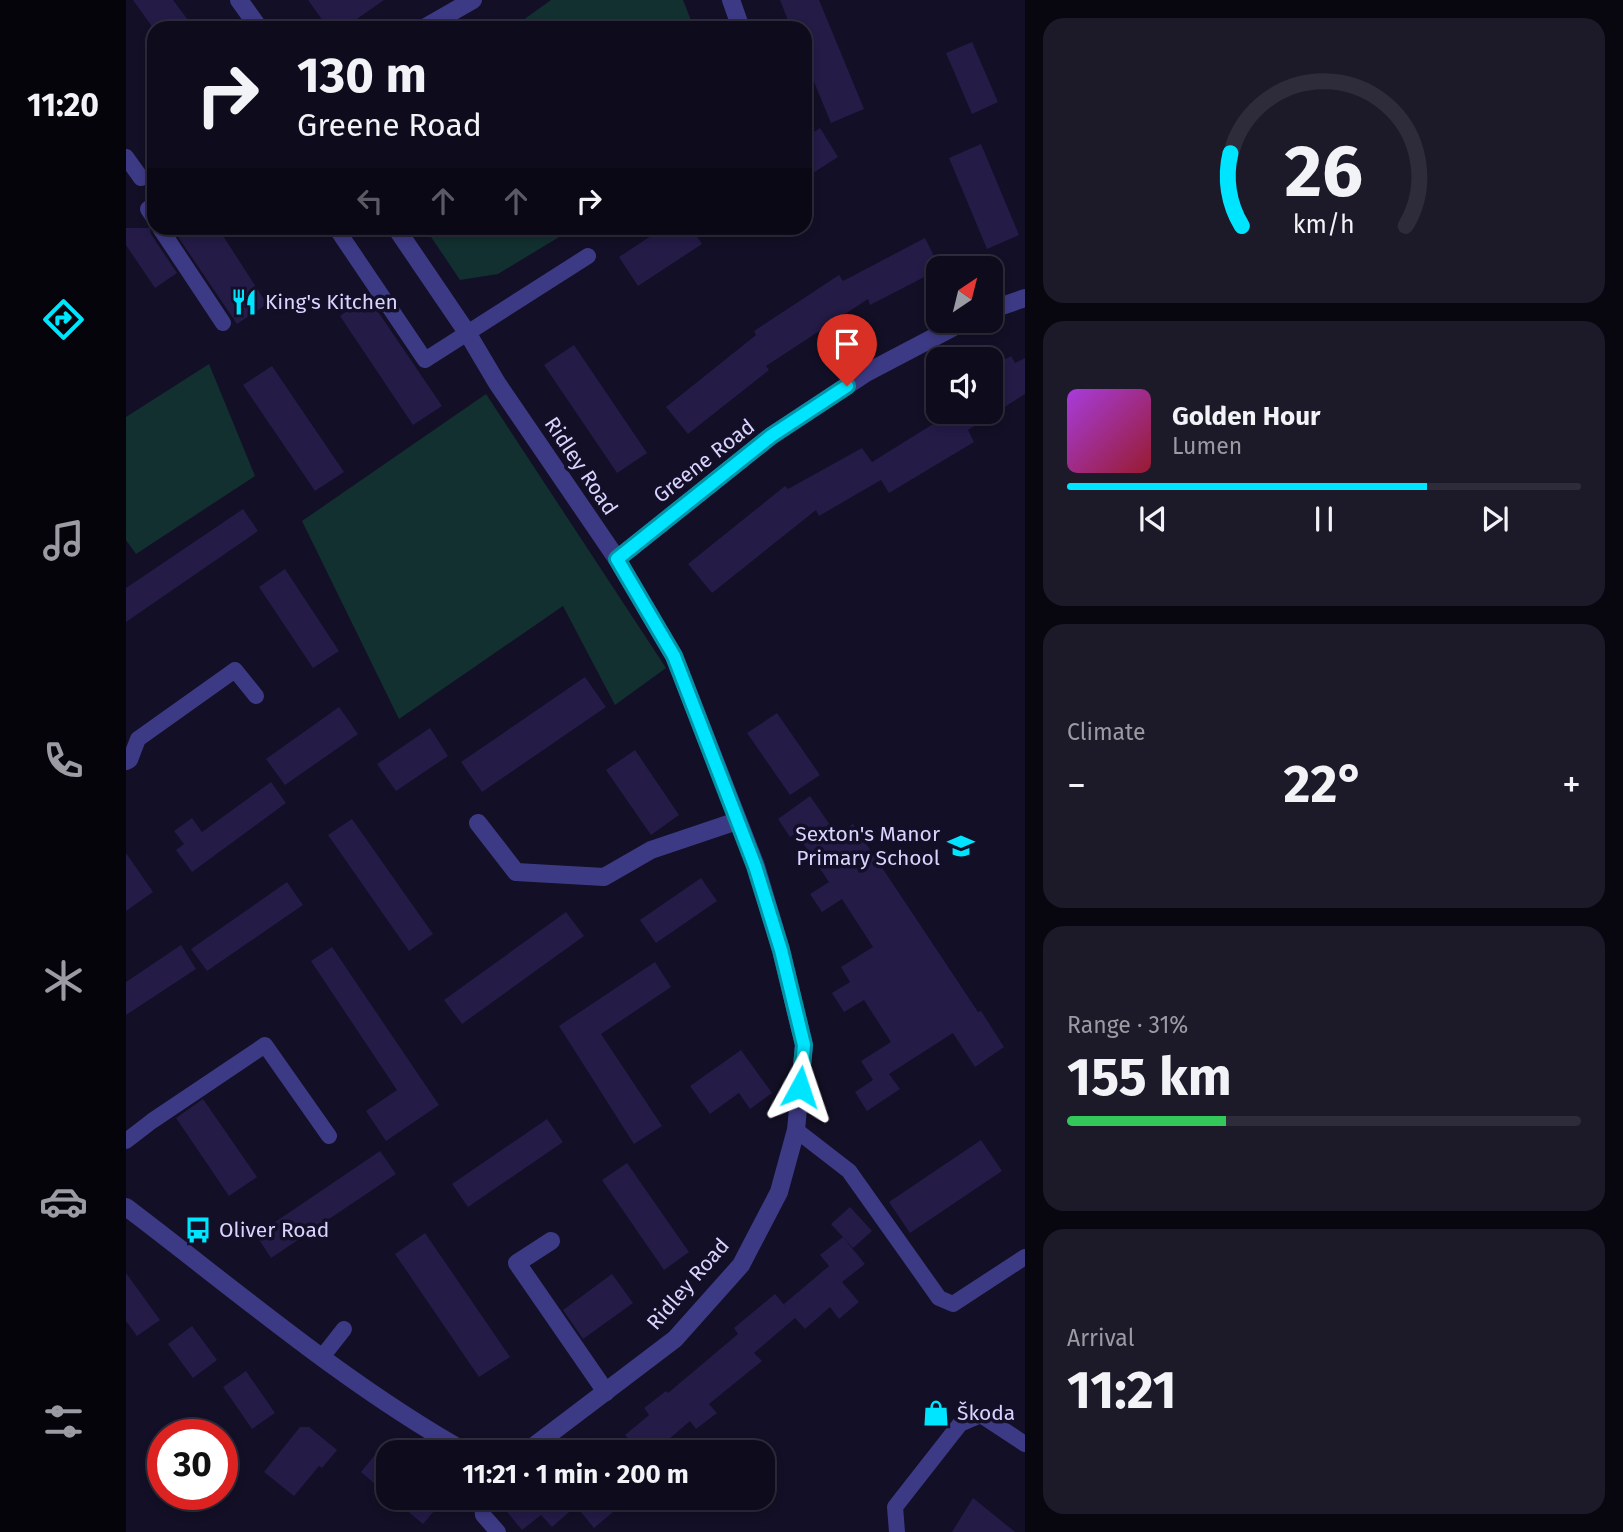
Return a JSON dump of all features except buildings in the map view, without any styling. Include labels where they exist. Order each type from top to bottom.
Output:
[{"type":"street","points":[[239,0],[254,21]]},
{"type":"street","points":[[436,21],[473,0]]},
{"type":"street","points":[[731,0],[738,21]]},
{"type":"street","name":"Ridley Road","points":[[401,235],[468,334],[497,383],[617,559],[674,656],[755,866],[781,950],[804,1045],[796,1130],[779,1192],[741,1265],[675,1339],[542,1440]]},
{"type":"street","points":[[1003,305],[1024,298]]},
{"type":"street","name":"Greene Road","points":[[617,559],[771,436],[866,373],[942,333]]},
{"type":"street","points":[[478,822],[516,872],[604,877],[651,850],[737,821]]},
{"type":"street","points":[[126,1207],[323,1357],[445,1440]]},
{"type":"street","points":[[551,1241],[517,1263],[606,1392]]},
{"type":"lane","points":[[126,157],[141,178]]},
{"type":"lane","points":[[165,235],[223,323]]},
{"type":"lane","points":[[341,235],[425,360],[588,256]]},
{"type":"lane","points":[[126,762],[130,760],[138,739],[235,670],[256,696]]},
{"type":"lane","points":[[126,1141],[265,1045],[329,1136]]},
{"type":"lane","points":[[796,1130],[849,1171],[939,1298],[953,1304],[1024,1258]]},
{"type":"lane","points":[[323,1357],[344,1329]]},
{"type":"lane","points":[[897,1532],[895,1507],[960,1424],[981,1415],[1024,1444]]},
{"type":"lane","points":[[482,1510],[483,1515],[498,1532]]},
{"type":"green space","points":[[551,0],[683,0],[691,21],[522,21]]},
{"type":"green space","points":[[430,235],[562,235],[498,274],[460,280]]},
{"type":"green space","points":[[209,364],[255,476],[136,554],[126,540],[126,417]]},
{"type":"green space","points":[[486,394],[666,668],[615,705],[563,606],[399,719],[302,521]]},
{"type":"place","name":"King's Kitchen","points":[[244,302]]},
{"type":"place","name":"Sexton's Manor Primary School","points":[[961,846]]},
{"type":"place","name":"Oliver Road","points":[[198,1230]]},
{"type":"place","name":"Škoda","points":[[936,1413]]},
{"type":"route","points":[[800,1087],[804,1045],[781,950],[755,866],[674,656],[617,559],[771,436],[847,386]]}]
